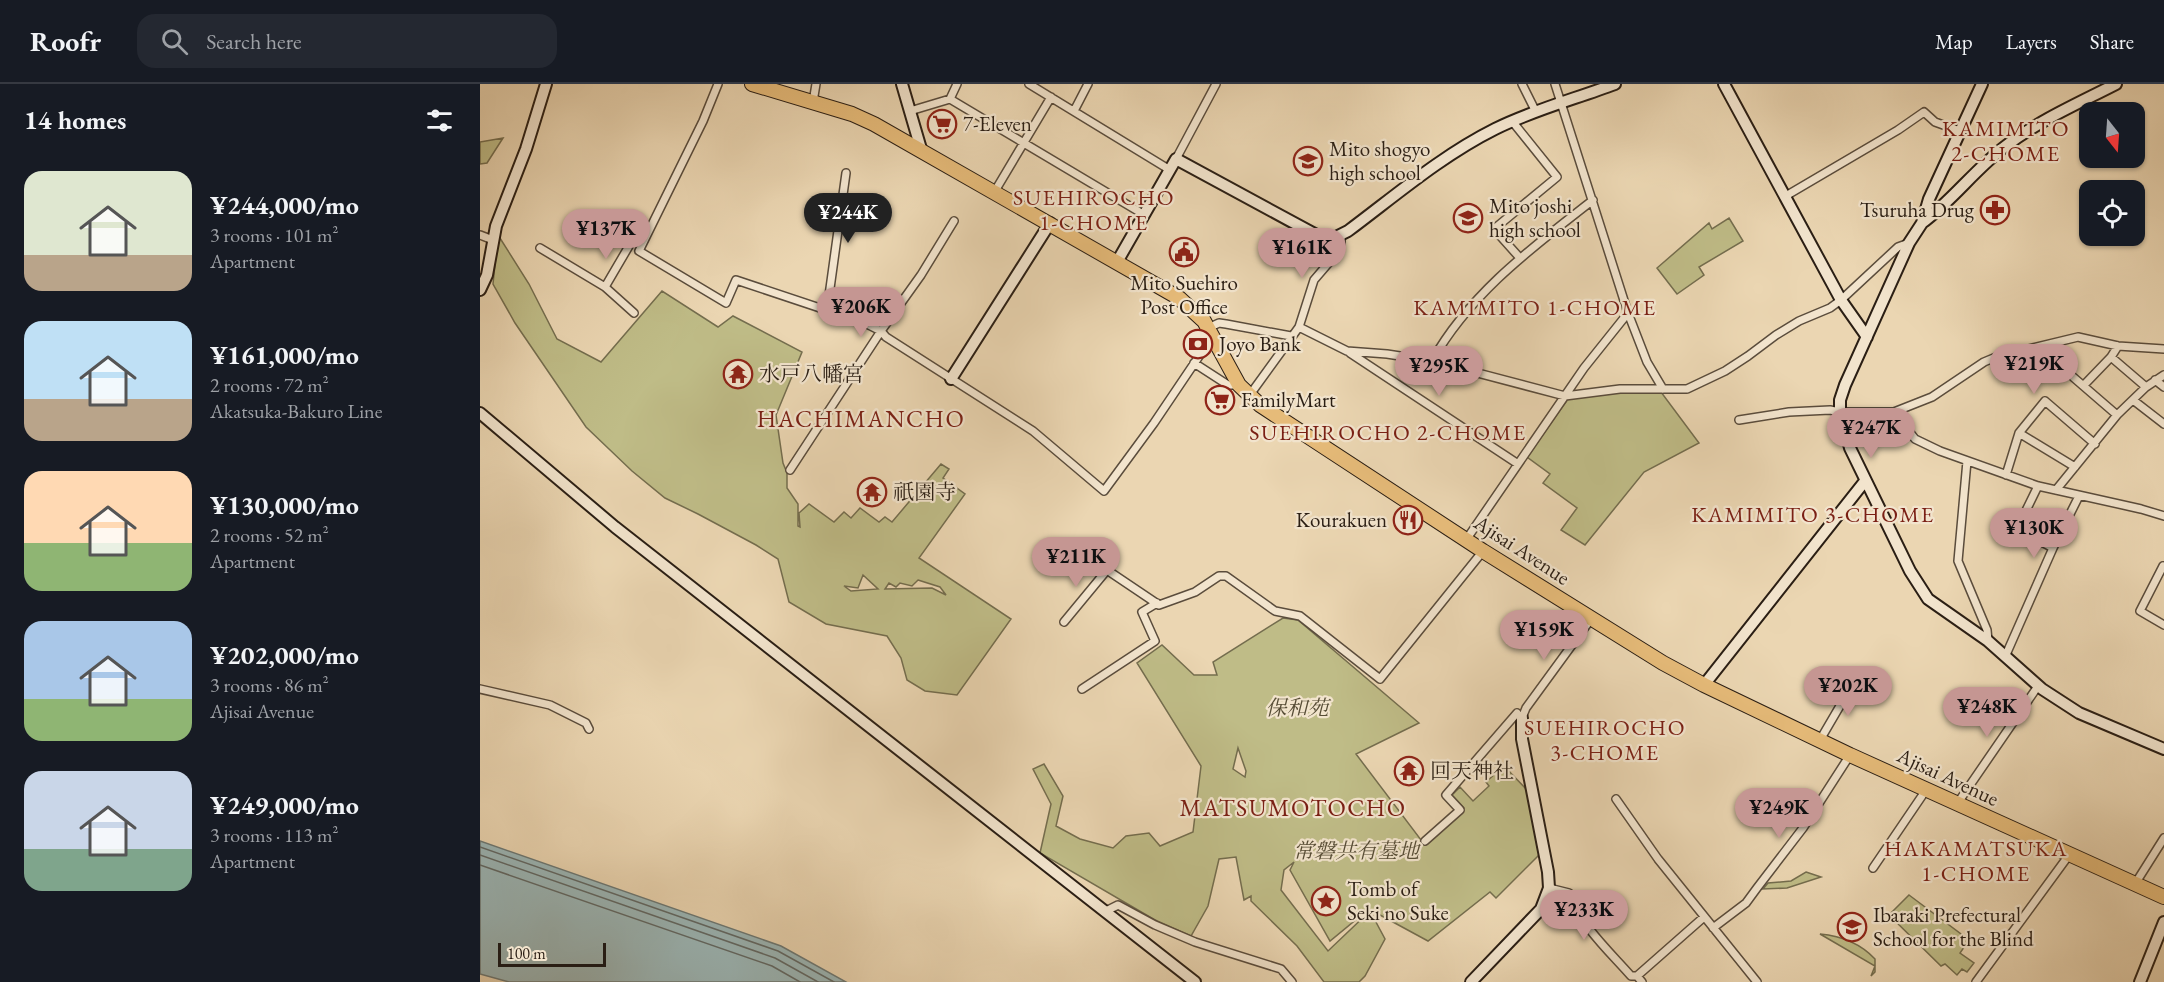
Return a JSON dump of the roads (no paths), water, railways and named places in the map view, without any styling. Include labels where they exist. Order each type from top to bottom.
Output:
[{"type":"highway","name":"Ajisai Avenue","points":[[752,84],[852,114],[874,124],[1179,298],[1194,310],[1210,332],[1239,385],[1249,396],[1313,441],[1649,656],[1850,755],[2164,897]]},
{"type":"street","points":[[480,290],[487,275],[496,226],[526,149],[546,84]]},
{"type":"street","points":[[718,84],[703,121],[639,251],[726,303],[736,279],[865,323],[1033,430],[1104,491],[1152,427],[1194,363],[1210,332],[1219,323],[1291,336]]},
{"type":"street","points":[[813,102],[816,84]]},
{"type":"street","points":[[902,84],[921,149]]},
{"type":"street","points":[[910,111],[950,99],[957,84]]},
{"type":"street","points":[[1029,84],[1170,170]]},
{"type":"street","points":[[1074,111],[1088,84]]},
{"type":"street","points":[[1117,262],[1216,84]]},
{"type":"street","points":[[1522,84],[1536,112]]},
{"type":"street","points":[[1555,84],[1628,313],[1647,362],[1663,389]]},
{"type":"street","points":[[1176,159],[1320,237],[1329,238],[1341,235],[1436,165],[1473,141],[1512,121],[1562,103],[1596,87],[1615,84]]},
{"type":"street","points":[[1724,84],[1841,300],[1868,337]]},
{"type":"street","points":[[1982,84],[1929,199],[1922,223],[1909,243],[1842,392],[1840,412],[1851,448],[1865,481],[1910,571],[1928,599],[1988,641],[2038,686],[2079,712],[2164,749]]},
{"type":"street","points":[[1922,223],[1940,210],[2006,146],[2029,130],[2116,84]]},
{"type":"street","points":[[995,191],[1051,98]]},
{"type":"street","points":[[950,99],[1143,214]]},
{"type":"street","points":[[1784,197],[1898,130],[1924,112],[1935,122],[1960,131]]},
{"type":"street","points":[[1512,121],[1557,177],[1494,229],[1520,258]]},
{"type":"street","points":[[826,310],[846,173]]},
{"type":"street","points":[[1432,362],[1462,316],[1520,258],[1593,200]]},
{"type":"street","points":[[790,470],[954,221]]},
{"type":"street","points":[[951,379],[1050,223]]},
{"type":"street","points":[[480,235],[493,240]]},
{"type":"street","points":[[1249,396],[1299,327],[1314,280],[1332,259],[1341,243],[1341,235]]},
{"type":"street","points":[[1347,351],[1387,354],[1432,362],[1565,396],[1620,389],[1687,388],[1725,371],[1776,335],[1807,317],[1830,308],[1898,247],[1909,243]]},
{"type":"street","points":[[605,287],[629,246]]},
{"type":"street","points":[[540,248],[605,287],[634,314]]},
{"type":"street","points":[[1466,540],[1565,396],[1611,332],[1628,313]]},
{"type":"street","points":[[1299,327],[1347,351],[1518,464]]},
{"type":"street","points":[[1739,420],[1789,412],[1830,410],[1894,412],[1932,397],[1984,362],[1996,357],[2078,337],[2118,346],[2164,349]]},
{"type":"street","points":[[2084,385],[2111,357],[2118,346]]},
{"type":"street","points":[[2111,357],[2146,387]]},
{"type":"street","points":[[1194,363],[1228,385],[1239,385]]},
{"type":"street","points":[[2056,490],[2117,415],[2146,387],[2164,375]]},
{"type":"street","points":[[2073,377],[2117,415]]},
{"type":"street","points":[[2155,380],[2164,387]]},
{"type":"street","points":[[2133,399],[2164,424]]},
{"type":"street","points":[[2006,475],[2019,433],[2045,401],[2095,444]]},
{"type":"street","points":[[1894,412],[1915,439],[1940,451],[2038,486],[2164,516]]},
{"type":"street","points":[[480,413],[615,527],[1195,982]]},
{"type":"street","points":[[2019,433],[2075,467]]},
{"type":"street","points":[[1967,461],[1958,561],[1987,630],[1988,641]]},
{"type":"street","points":[[1704,685],[1865,481]]},
{"type":"street","points":[[2038,486],[2017,529],[2053,548]]},
{"type":"street","points":[[2005,657],[2053,548],[2079,496]]},
{"type":"street","points":[[1082,689],[1155,641],[1142,612],[1157,603],[1195,592],[1219,576],[1226,576],[1275,611],[1300,616],[1380,679],[1483,551]]},
{"type":"street","points":[[2164,567],[2140,611],[2164,625]]},
{"type":"street","points":[[1064,622],[1107,570],[1157,603]]},
{"type":"street","points":[[1425,841],[1460,810],[1446,795],[1519,716],[1591,619]]},
{"type":"street","points":[[1820,740],[1844,699],[1861,681]]},
{"type":"street","points":[[1957,804],[2038,686]]},
{"type":"street","points":[[480,689],[550,705],[586,723],[589,729]]},
{"type":"street","points":[[1471,982],[1540,909],[1549,888],[1519,716]]},
{"type":"street","points":[[1713,928],[1746,903],[1803,828],[1850,755]]},
{"type":"street","points":[[1873,868],[1926,790]]},
{"type":"street","points":[[1616,798],[1658,859],[1757,982]]},
{"type":"street","points":[[2135,884],[2164,838]]},
{"type":"street","points":[[1976,982],[2069,855]]},
{"type":"street","points":[[1549,888],[1569,893],[1575,908],[1589,928],[1631,976],[1639,979],[1704,917]]},
{"type":"street","points":[[1104,912],[1118,905],[1155,925],[1195,942],[1281,969],[1292,982]]},
{"type":"street","points":[[2140,982],[2164,922]]},
{"type":"water","points":[[480,841],[781,946],[846,982],[509,982],[480,974]]},
{"type":"place","name":"7-Eleven","points":[[942,124]]},
{"type":"place","name":"Mito shogyo high school","points":[[1308,161]]},
{"type":"place","name":"Tsuruha Drug","points":[[1995,210]]},
{"type":"place","name":"Mito joshi high school","points":[[1468,218]]},
{"type":"place","name":"Mito Suehiro Post Office","points":[[1184,252]]},
{"type":"place","name":"Joyo Bank","points":[[1198,344]]},
{"type":"place","name":"水戸八幡宮","points":[[738,374]]},
{"type":"place","name":"FamilyMart","points":[[1220,400]]},
{"type":"place","name":"祇園寺","points":[[872,492]]},
{"type":"place","name":"Kourakuen","points":[[1408,520]]},
{"type":"place","name":"回天神社","points":[[1409,771]]},
{"type":"place","name":"Tomb of Seki no Suke","points":[[1326,901]]},
{"type":"place","name":"Ibaraki Prefectural School for the Blind","points":[[1852,927]]},
{"type":"district","name":"KAMIMITO 2-CHOME","points":[[2006,140]]},
{"type":"district","name":"SUEHIROCHO 1-CHOME","points":[[1094,210]]},
{"type":"district","name":"KAMIMITO 1-CHOME","points":[[1535,307]]},
{"type":"district","name":"HACHIMANCHO","points":[[861,419]]},
{"type":"district","name":"SUEHIROCHO 2-CHOME","points":[[1388,432]]},
{"type":"district","name":"KAMIMITO 3-CHOME","points":[[1813,514]]},
{"type":"district","name":"SUEHIROCHO 3-CHOME","points":[[1605,740]]},
{"type":"district","name":"MATSUMOTOCHO","points":[[1293,808]]},
{"type":"district","name":"HAKAMATSUKA 1-CHOME","points":[[1976,860]]},
{"type":"park label","name":"保和苑","points":[[1297,708]]},
{"type":"park label","name":"常磐共有墓地","points":[[1356,851]]}]
